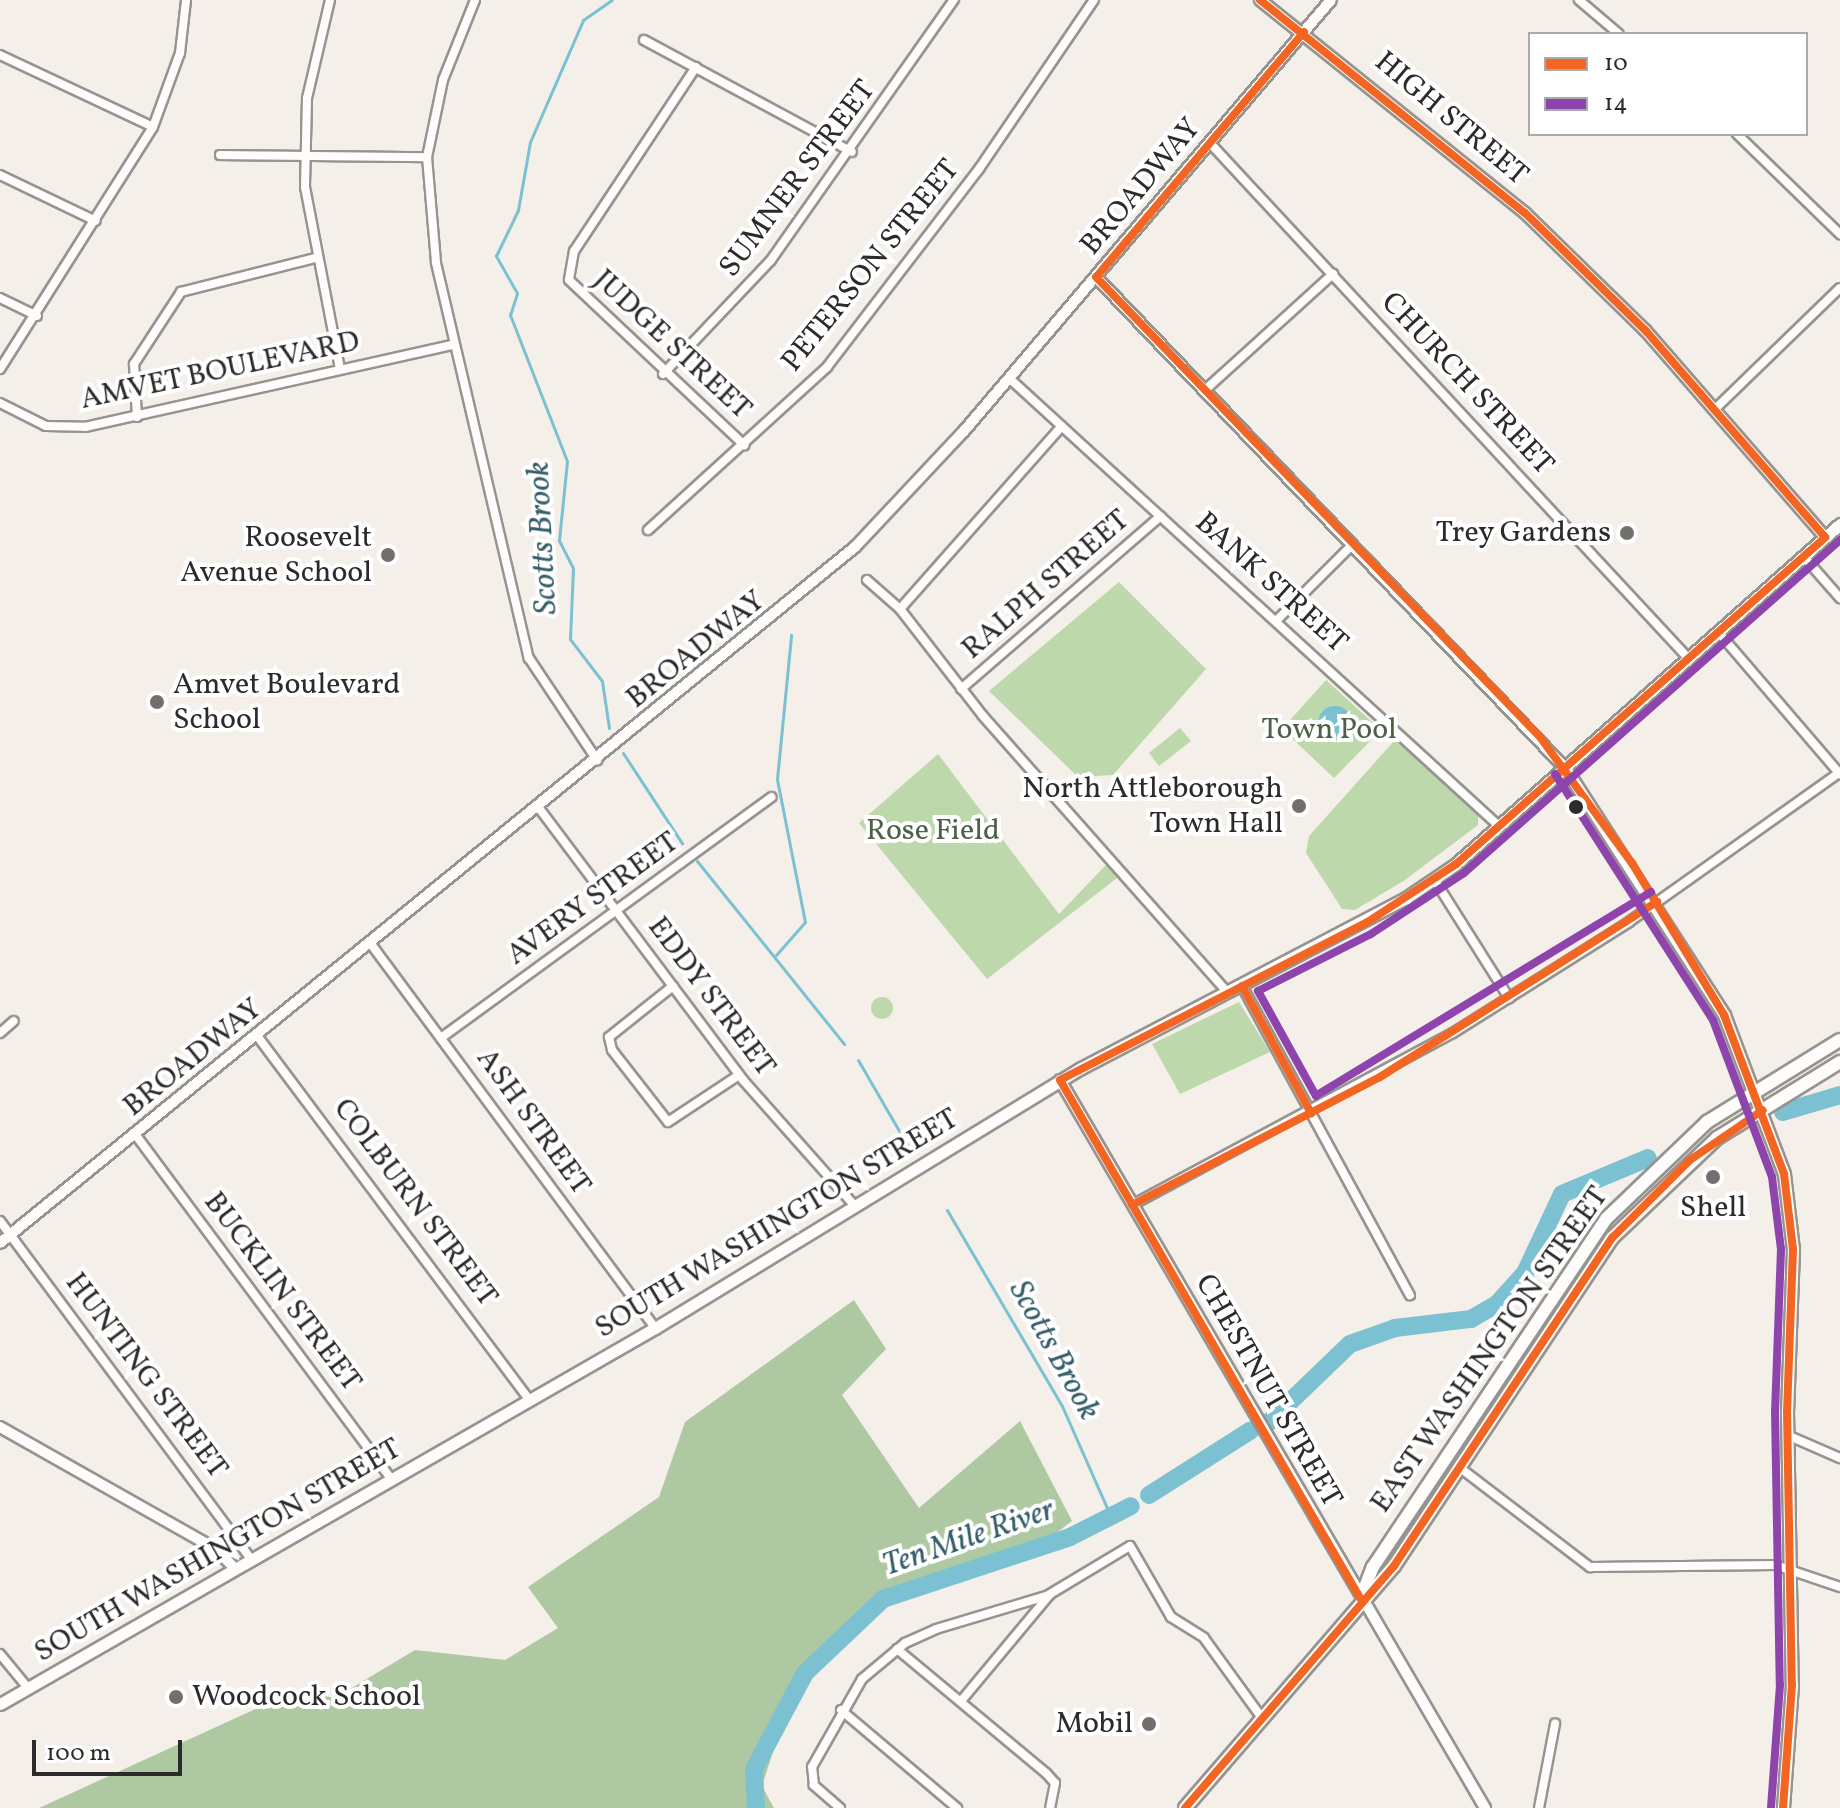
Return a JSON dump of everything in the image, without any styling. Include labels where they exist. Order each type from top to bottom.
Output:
[{"type":"main road","name":"SOUTH WASHINGTON STREET","points":[[0,1704],[655,1328],[1060,1080],[1242,986],[1434,879],[1499,826],[1840,524]]},
{"type":"main road","points":[[1565,768],[1657,902],[1724,1015],[1763,1110],[1784,1174],[1793,1249],[1787,1435],[1792,1685],[1783,1808]]},
{"type":"main road","name":"EAST WASHINGTON STREET","points":[[1360,1598],[1373,1567],[1607,1218],[1678,1144],[1755,1090],[1840,1040]]},
{"type":"main road","name":"EAST WASHINGTON STREET","points":[[1185,1808],[1360,1598],[1394,1566],[1612,1238],[1690,1160],[1840,1062]]},
{"type":"street","points":[[0,369],[37,316],[153,127],[180,53],[186,0]]},
{"type":"street","points":[[330,0],[310,74],[307,152],[315,258],[340,369]]},
{"type":"street","points":[[475,0],[443,80],[427,157],[436,263],[529,658],[598,761]]},
{"type":"street","name":"SUMNER STREET","points":[[663,374],[762,271],[852,152],[954,0]]},
{"type":"street","name":"PETERSON STREET","points":[[648,530],[744,445],[855,332],[979,169],[1094,0]]},
{"type":"street","name":"HIGH STREET","points":[[1260,0],[1304,32],[1525,213],[1645,330],[1825,537]]},
{"type":"street","name":"BROADWAY","points":[[0,1243],[598,761],[855,547],[1009,378],[1331,0]]},
{"type":"street","points":[[1579,0],[1617,32]]},
{"type":"street","points":[[644,40],[852,152]]},
{"type":"street","points":[[0,55],[153,127]]},
{"type":"street","name":"JUDGE STREET","points":[[696,67],[574,251],[569,280],[663,374],[744,445]]},
{"type":"street","points":[[1739,136],[1840,234]]},
{"type":"street","name":"CHURCH STREET","points":[[1210,143],[1689,659]]},
{"type":"street","points":[[220,155],[307,152],[427,157]]},
{"type":"street","points":[[0,175],[96,221]]},
{"type":"street","points":[[137,417],[131,372],[174,298],[199,284],[315,258]]},
{"type":"street","points":[[1205,390],[1333,274]]},
{"type":"street","points":[[1096,277],[1565,768]]},
{"type":"street","points":[[1714,410],[1840,288]]},
{"type":"street","points":[[0,298],[37,316]]},
{"type":"street","name":"AMVET BOULEVARD","points":[[0,403],[59,427],[137,417],[453,345]]},
{"type":"street","name":"BANK STREET","points":[[1009,378],[1499,826]]},
{"type":"street","points":[[900,609],[1062,426]]},
{"type":"street","name":"RALPH STREET","points":[[961,689],[1161,516]]},
{"type":"street","points":[[1277,620],[1353,544]]},
{"type":"street","points":[[1804,557],[1840,598]]},
{"type":"street","points":[[867,580],[900,609],[961,689],[1227,992]]},
{"type":"street","points":[[1132,1205],[1311,1113],[1509,998],[1657,902],[1840,773],[1719,633]]},
{"type":"street","name":"AVERY STREET","points":[[441,1038],[772,797]]},
{"type":"street","name":"EDDY STREET","points":[[539,808],[739,1075],[855,1206]]},
{"type":"street","points":[[1434,879],[1509,998]]},
{"type":"street","name":"ASH STREET","points":[[371,944],[655,1328]]},
{"type":"street","points":[[673,986],[609,1037],[612,1050],[668,1122],[739,1075]]},
{"type":"street","points":[[1242,986],[1410,1295]]},
{"type":"street","points":[[0,1033],[14,1021]]},
{"type":"street","name":"COLBURN STREET","points":[[258,1037],[530,1400]]},
{"type":"street","name":"CHESTNUT STREET","points":[[1060,1080],[1485,1808]]},
{"type":"street","name":"BUCKLIN STREET","points":[[135,1134],[391,1479]]},
{"type":"street","name":"HUNTING STREET","points":[[0,1221],[252,1560]]},
{"type":"street","points":[[0,1427],[216,1549],[235,1569]]},
{"type":"street","points":[[1787,1435],[1840,1458]]},
{"type":"street","points":[[1459,1467],[1590,1567],[1789,1568],[1840,1587]]},
{"type":"street","points":[[840,1808],[814,1785],[812,1767],[841,1710],[897,1649],[1050,1594],[1130,1546],[1171,1617],[1204,1638],[1262,1718]]},
{"type":"street","points":[[961,1701],[1050,1594]]},
{"type":"street","points":[[897,1649],[1055,1783],[1050,1808]]},
{"type":"street","points":[[0,1654],[28,1688]]},
{"type":"street","points":[[841,1710],[955,1807]]},
{"type":"street","points":[[1539,1808],[1555,1724]]},
{"type":"green space","points":[[1119,582],[1206,669],[1113,775],[1078,777],[989,691]]},
{"type":"green space","name":"Town Pool","points":[[1326,680],[1381,730],[1334,778],[1282,729]]},
{"type":"green space","points":[[1180,728],[1191,741],[1159,766],[1149,753]]},
{"type":"green space","points":[[1395,740],[1478,814],[1478,825],[1405,880],[1355,910],[1342,909],[1306,853],[1309,836]]},
{"type":"green space","name":"Rose Field","points":[[938,754],[1059,914],[1106,865],[1117,878],[987,979],[859,823]]},
{"type":"green space","points":[[878,997],[886,997],[893,1008],[886,1019],[878,1019],[871,1012],[871,1004]]},
{"type":"green space","points":[[1239,1002],[1270,1052],[1180,1094],[1152,1044]]},
{"type":"green space","points":[[854,1300],[886,1349],[842,1395],[919,1508],[1020,1421],[1072,1521],[1039,1546],[894,1599],[818,1665],[781,1727],[762,1786],[774,1808],[39,1808],[297,1690],[335,1698],[415,1650],[505,1660],[558,1628],[528,1587],[659,1497],[685,1422]]},
{"type":"water","points":[[1335,706],[1347,711],[1352,723],[1347,735],[1335,740],[1323,735],[1318,723],[1323,711]]},
{"type":"waterway","name":"Scotts Brook","points":[[609,728],[602,681],[570,639],[573,568],[559,540],[567,461],[510,315],[517,293],[496,256],[518,210],[530,142],[583,20],[612,0]]},
{"type":"waterway","points":[[776,955],[805,922],[777,779],[791,635]]},
{"type":"waterway","name":"Scotts Brook","points":[[623,753],[682,843]]},
{"type":"waterway","name":"Scotts Brook","points":[[697,861],[844,1044]]},
{"type":"waterway","name":"Scotts Brook","points":[[858,1060],[912,1153]]},
{"type":"waterway","name":"Ten Mile River","points":[[1783,1112],[1840,1095]]},
{"type":"waterway","name":"Ten Mile River","points":[[1269,1422],[1350,1344],[1395,1328],[1471,1319],[1497,1304],[1525,1273],[1562,1194],[1648,1158]]},
{"type":"waterway","name":"Scotts Brook","points":[[947,1210],[1062,1406],[1111,1517]]},
{"type":"waterway","name":"Ten Mile River","points":[[1149,1495],[1250,1431]]},
{"type":"waterway","name":"Ten Mile River","points":[[756,1808],[754,1769],[805,1673],[883,1599],[1070,1537],[1131,1506]]},
{"type":"transit line","name":"10","points":[[1260,0],[1525,213],[1645,330],[1825,537]]},
{"type":"transit line","name":"10","points":[[1304,32],[1096,277],[1540,737],[1632,863],[1724,1015],[1784,1174],[1793,1249],[1787,1411],[1792,1685],[1783,1808]]},
{"type":"transit line","name":"10","points":[[1060,1080],[1366,923],[1456,864],[1825,537]]},
{"type":"transit line","name":"14","points":[[1651,892],[1316,1096],[1258,991],[1371,934],[1464,873],[1840,540]]},
{"type":"transit line","name":"14","points":[[1555,774],[1713,1020],[1772,1177],[1781,1249],[1775,1411],[1780,1685],[1771,1807]]},
{"type":"transit line","name":"10","points":[[1132,1205],[1380,1077],[1657,902]]},
{"type":"transit line","name":"10","points":[[1242,986],[1311,1113]]},
{"type":"transit line","name":"10","points":[[1060,1080],[1360,1598]]},
{"type":"transit line","name":"10","points":[[1185,1808],[1394,1566],[1612,1238],[1690,1160],[1763,1110]]},
{"type":"place","name":"Trey Gardens","points":[[1627,533]]},
{"type":"place","name":"Roosevelt Avenue School","points":[[388,555]]},
{"type":"place","name":"Amvet Boulevard School","points":[[157,702]]},
{"type":"place","name":"North Attleborough Town Hall","points":[[1299,806]]},
{"type":"place","name":"Shell","points":[[1713,1177]]},
{"type":"place","name":"Woodcock School","points":[[176,1697]]},
{"type":"place","name":"Mobil","points":[[1149,1724]]}]
